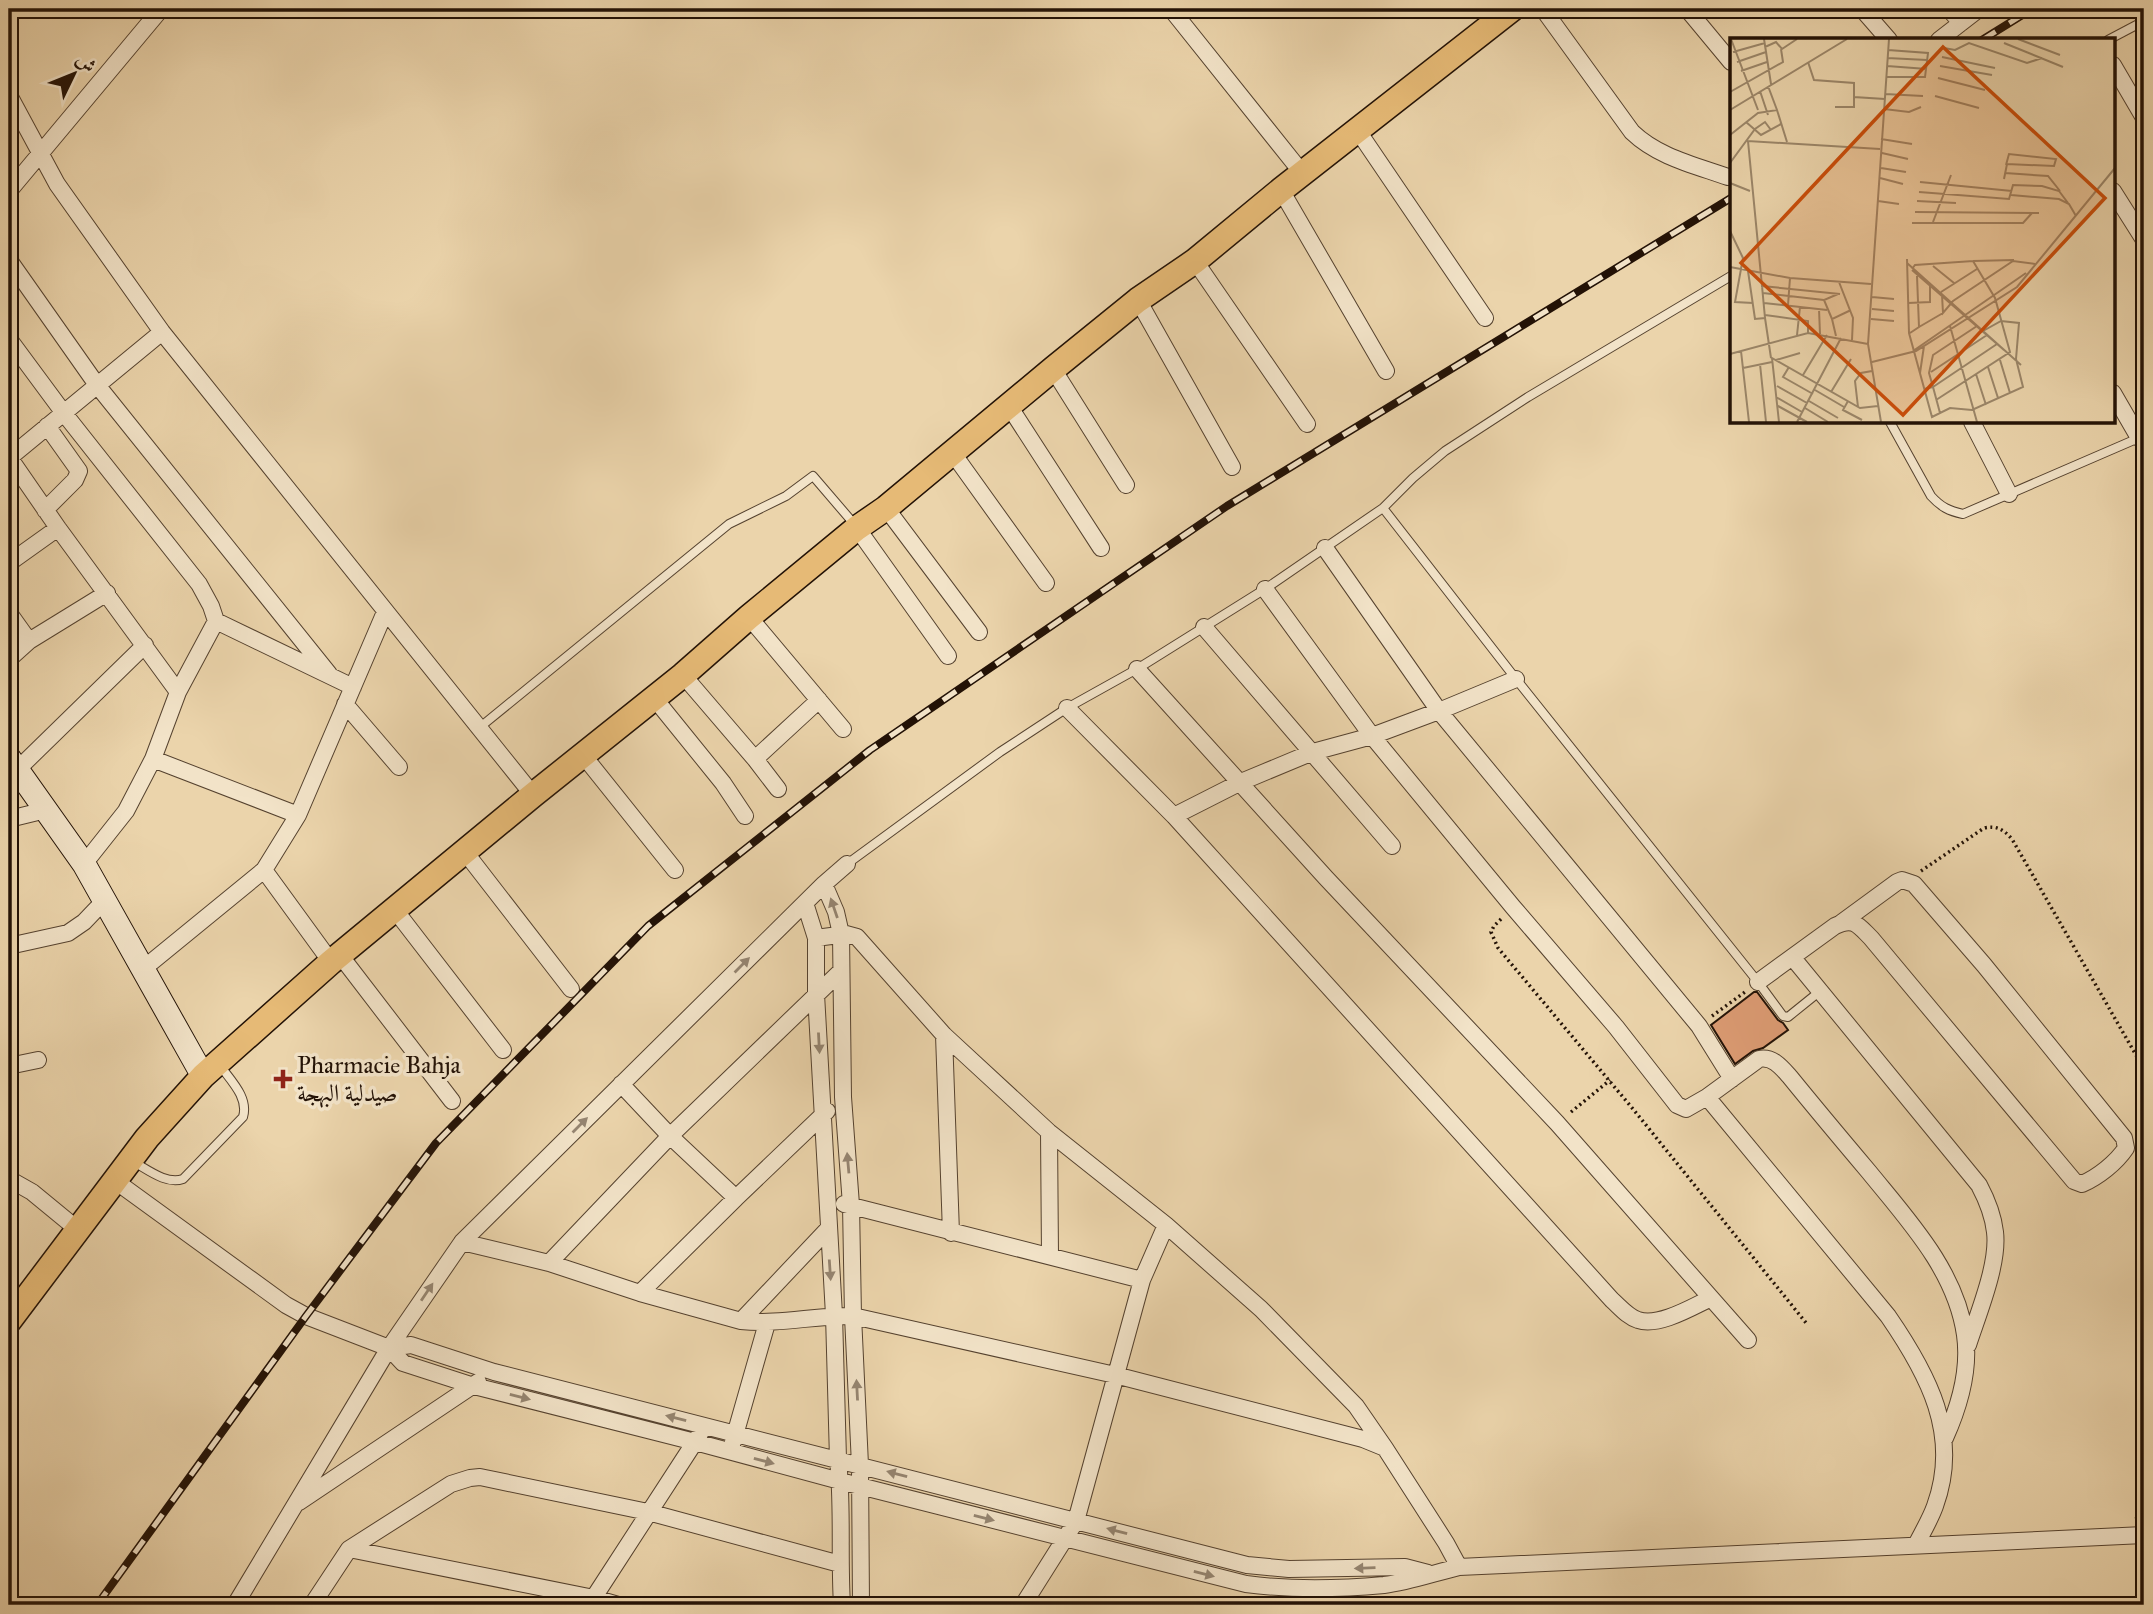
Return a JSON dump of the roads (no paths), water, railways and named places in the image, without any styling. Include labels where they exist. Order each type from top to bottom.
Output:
[{"type":"main road","points":[[9,1321],[147,1138],[210,1069],[335,958],[1138,300],[1195,261],[1281,190],[1513,9]]},
{"type":"street","points":[[9,191],[161,9]]},
{"type":"street","points":[[1171,9],[1303,174]]},
{"type":"street","points":[[1543,9],[1632,132],[1658,152],[1728,177]]},
{"type":"street","points":[[1687,9],[1730,61]]},
{"type":"street","points":[[1862,9],[1887,38]]},
{"type":"street","points":[[1949,9],[1961,23]]},
{"type":"street","points":[[1942,38],[1979,9]]},
{"type":"street","points":[[2114,67],[2144,118]]},
{"type":"street","points":[[9,95],[57,184],[162,332],[533,795]]},
{"type":"street","points":[[1358,131],[1485,318]]},
{"type":"street","points":[[1281,190],[1386,371]]},
{"type":"street","points":[[2114,193],[2144,240]]},
{"type":"street","points":[[9,260],[97,385],[330,674]]},
{"type":"street","points":[[1195,261],[1307,424]]},
{"type":"street","points":[[1138,300],[1232,467]]},
{"type":"street","points":[[162,332],[9,457],[178,692]]},
{"type":"street","points":[[9,339],[199,584],[215,613],[216,621],[178,692],[153,759],[126,811],[84,864]]},
{"type":"street","points":[[1053,369],[1126,485]]},
{"type":"street","points":[[2114,395],[2141,437]]},
{"type":"street","points":[[1009,406],[1101,548]]},
{"type":"street","points":[[1973,424],[2009,494]]},
{"type":"street","points":[[45,510],[75,481],[79,471],[47,426]]},
{"type":"street","points":[[953,453],[1046,583]]},
{"type":"street","points":[[886,508],[979,632]]},
{"type":"street","points":[[9,563],[58,528]]},
{"type":"street","points":[[857,528],[948,656]]},
{"type":"street","points":[[1325,548],[1439,711],[1699,1026],[1732,1079]]},
{"type":"street","points":[[1265,589],[1372,736],[1616,1027],[1677,1105],[1686,1109],[1763,1058],[1774,1062],[1790,1077],[1906,1217],[1939,1263],[1958,1304],[1966,1351]]},
{"type":"street","points":[[9,659],[29,641],[107,593]]},
{"type":"street","points":[[143,969],[264,870],[298,815],[385,612]]},
{"type":"street","points":[[9,613],[29,641]]},
{"type":"street","points":[[749,617],[843,729]]},
{"type":"street","points":[[216,621],[354,687]]},
{"type":"street","points":[[1204,627],[1392,846]]},
{"type":"street","points":[[145,645],[13,763],[84,864],[143,969],[210,1069]]},
{"type":"street","points":[[1137,669],[1326,878],[1557,1123],[1748,1340]]},
{"type":"street","points":[[683,675],[778,789]]},
{"type":"street","points":[[1174,816],[1241,782],[1313,752],[1372,736],[1516,678]]},
{"type":"street","points":[[654,699],[723,783],[745,816]]},
{"type":"street","points":[[755,759],[819,701]]},
{"type":"street","points":[[345,704],[399,767]]},
{"type":"street","points":[[1067,708],[1174,816],[1626,1312],[1640,1321],[1652,1321],[1673,1316],[1711,1298]]},
{"type":"street","points":[[583,755],[676,870]]},
{"type":"street","points":[[153,759],[298,815]]},
{"type":"street","points":[[9,819],[46,810]]},
{"type":"street","points":[[465,852],[571,989]]},
{"type":"street","points":[[241,1603],[294,1506],[389,1349],[462,1242],[804,903],[847,864]]},
{"type":"street","points":[[264,870],[453,1101]]},
{"type":"street","points":[[1758,982],[1891,885],[1902,880],[1908,881],[1914,884],[1984,965],[2124,1138],[2126,1148],[2121,1155],[2093,1179],[2082,1184],[2074,1181],[1871,939],[1853,922],[1841,923]]},
{"type":"street","points":[[824,884],[836,912],[841,934],[843,1097],[851,1206],[861,1487],[862,1605]]},
{"type":"street","points":[[9,946],[68,933],[84,922],[105,900]]},
{"type":"street","points":[[804,903],[816,938],[816,994],[834,1315],[842,1605]]},
{"type":"street","points":[[395,910],[503,1050]]},
{"type":"street","points":[[816,938],[841,934],[858,937],[944,1035],[1049,1132],[1166,1225],[1261,1309],[1356,1406],[1459,1567]]},
{"type":"street","points":[[1793,958],[1979,1185],[1987,1200],[1996,1233],[1995,1252],[1966,1351],[1956,1414],[1945,1438]]},
{"type":"street","points":[[549,1264],[670,1136],[841,972]]},
{"type":"street","points":[[944,1035],[951,1233]]},
{"type":"street","points":[[9,1066],[38,1060]]},
{"type":"street","points":[[621,1084],[670,1136],[736,1198]]},
{"type":"street","points":[[640,1293],[843,1097]]},
{"type":"street","points":[[1706,1097],[1888,1315],[1922,1371],[1934,1400],[1946,1451],[1935,1506],[1916,1545]]},
{"type":"street","points":[[1049,1132],[1050,1256]]},
{"type":"street","points":[[9,1179],[32,1192],[77,1229]]},
{"type":"street","points":[[114,1180],[286,1305],[306,1316],[389,1349],[403,1363],[474,1386],[840,1482],[1235,1581],[1273,1588],[1384,1585],[1459,1567],[2144,1535]]},
{"type":"street","points":[[828,1200],[1142,1280]]},
{"type":"street","points":[[1023,1605],[1076,1521],[1142,1280],[1166,1225]]},
{"type":"street","points":[[741,1321],[828,1229]]},
{"type":"street","points":[[462,1242],[549,1264],[741,1321],[767,1323],[834,1315],[853,1316],[1115,1375],[1350,1435],[1385,1448]]},
{"type":"street","points":[[730,1452],[767,1323]]},
{"type":"street","points":[[389,1349],[411,1345],[494,1372],[1247,1565],[1289,1569],[1405,1567],[1432,1574]]},
{"type":"street","points":[[294,1506],[494,1372]]},
{"type":"street","points":[[592,1602],[706,1426]]},
{"type":"street","points":[[312,1605],[349,1549],[451,1484],[480,1477],[648,1513],[840,1564]]},
{"type":"street","points":[[349,1549],[592,1602],[618,1605]]},
{"type":"lane","points":[[2112,38],[2144,21]]},
{"type":"lane","points":[[847,864],[1000,752],[1067,708],[1137,669],[1265,589],[1325,548],[1383,508],[1413,478],[1446,451],[1528,397],[1730,277]]},
{"type":"lane","points":[[1891,424],[1931,496],[1941,506],[1963,514],[2141,437]]},
{"type":"lane","points":[[479,729],[729,524],[786,496],[813,476],[857,528]]},
{"type":"lane","points":[[1383,508],[1784,1017],[1795,1013],[1819,992]]},
{"type":"lane","points":[[129,1160],[168,1181],[176,1182],[183,1179],[243,1117],[246,1108],[242,1097],[210,1069]]},
{"type":"railway","points":[[1985,38],[2032,9]]},
{"type":"railway","points":[[97,1605],[306,1316],[436,1143],[648,926],[870,750],[1227,506],[1730,199]]},
{"type":"place","name":"Pharmacie Bahja صيدلية البهجة","points":[[283,1079]]}]
